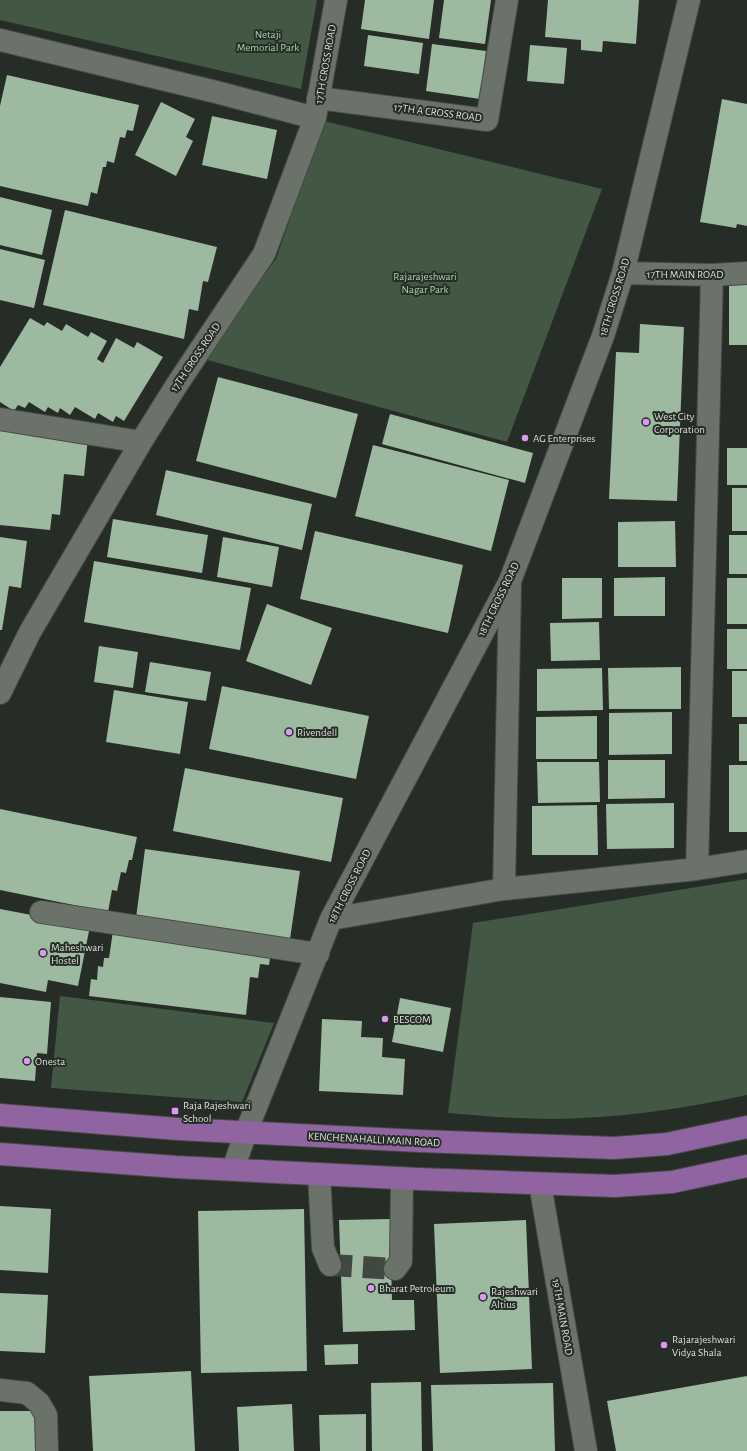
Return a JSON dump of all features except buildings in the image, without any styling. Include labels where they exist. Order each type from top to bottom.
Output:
[{"type":"main road","name":"KENCHENAHALLI MAIN ROAD","points":[[0,1115],[178,1129],[420,1141],[614,1148],[667,1144],[747,1127]]},
{"type":"main road","points":[[0,1154],[233,1170],[615,1186],[672,1182],[747,1166]]},
{"type":"street","name":"17TH CROSS ROAD","points":[[0,693],[30,632],[141,442],[176,386],[264,254],[317,108],[336,0]]},
{"type":"street","name":"17TH A CROSS ROAD","points":[[317,108],[487,120],[507,0]]},
{"type":"street","name":"18TH CROSS ROAD","points":[[233,1170],[246,1132],[331,920],[510,581],[603,336],[623,273],[689,0]]},
{"type":"street","points":[[0,40],[216,92],[317,108]]},
{"type":"street","name":"17TH MAIN ROAD","points":[[623,273],[712,275],[747,273]]},
{"type":"street","points":[[698,869],[712,275]]},
{"type":"street","points":[[0,419],[141,442]]},
{"type":"street","points":[[504,889],[510,581]]},
{"type":"street","points":[[331,920],[504,889],[698,869],[747,862]]},
{"type":"street","points":[[41,912],[318,954]]},
{"type":"street","points":[[319,1174],[323,1248],[330,1265]]},
{"type":"street","points":[[395,1269],[401,1261],[402,1178]]},
{"type":"street","name":"19TH MAIN ROAD","points":[[540,1184],[586,1451]]},
{"type":"street","points":[[0,1390],[27,1393],[39,1403],[46,1415],[47,1451]]},
{"type":"green space","name":"Netaji Memorial Park","points":[[0,0],[317,0],[301,89],[0,20]]},
{"type":"green space","name":"Rajarajeshwari Nagar Park","points":[[324,121],[602,189],[507,442],[200,358],[276,259]]},
{"type":"green space","points":[[747,879],[747,1095],[699,1105],[603,1117],[541,1119],[448,1113],[473,923]]},
{"type":"green space","points":[[60,996],[274,1023],[242,1102],[51,1088]]},
{"type":"tunnel","points":[[330,1265],[395,1269]]},
{"type":"place","name":"West City Corporation","points":[[646,422]]},
{"type":"place","name":"AG Enterprises","points":[[525,438]]},
{"type":"place","name":"Rivendell","points":[[289,732]]},
{"type":"place","name":"Maheshwari Hostel","points":[[43,953]]},
{"type":"place","name":"BESCOM","points":[[385,1019]]},
{"type":"place","name":"Onesta","points":[[27,1061]]},
{"type":"place","name":"Raja Rajeshwari School","points":[[175,1111]]},
{"type":"place","name":"Bharat Petroleum","points":[[371,1288]]},
{"type":"place","name":"Rajeshwari Altius","points":[[483,1297]]},
{"type":"place","name":"Rajarajeshwari Vidya Shala","points":[[664,1345]]}]
